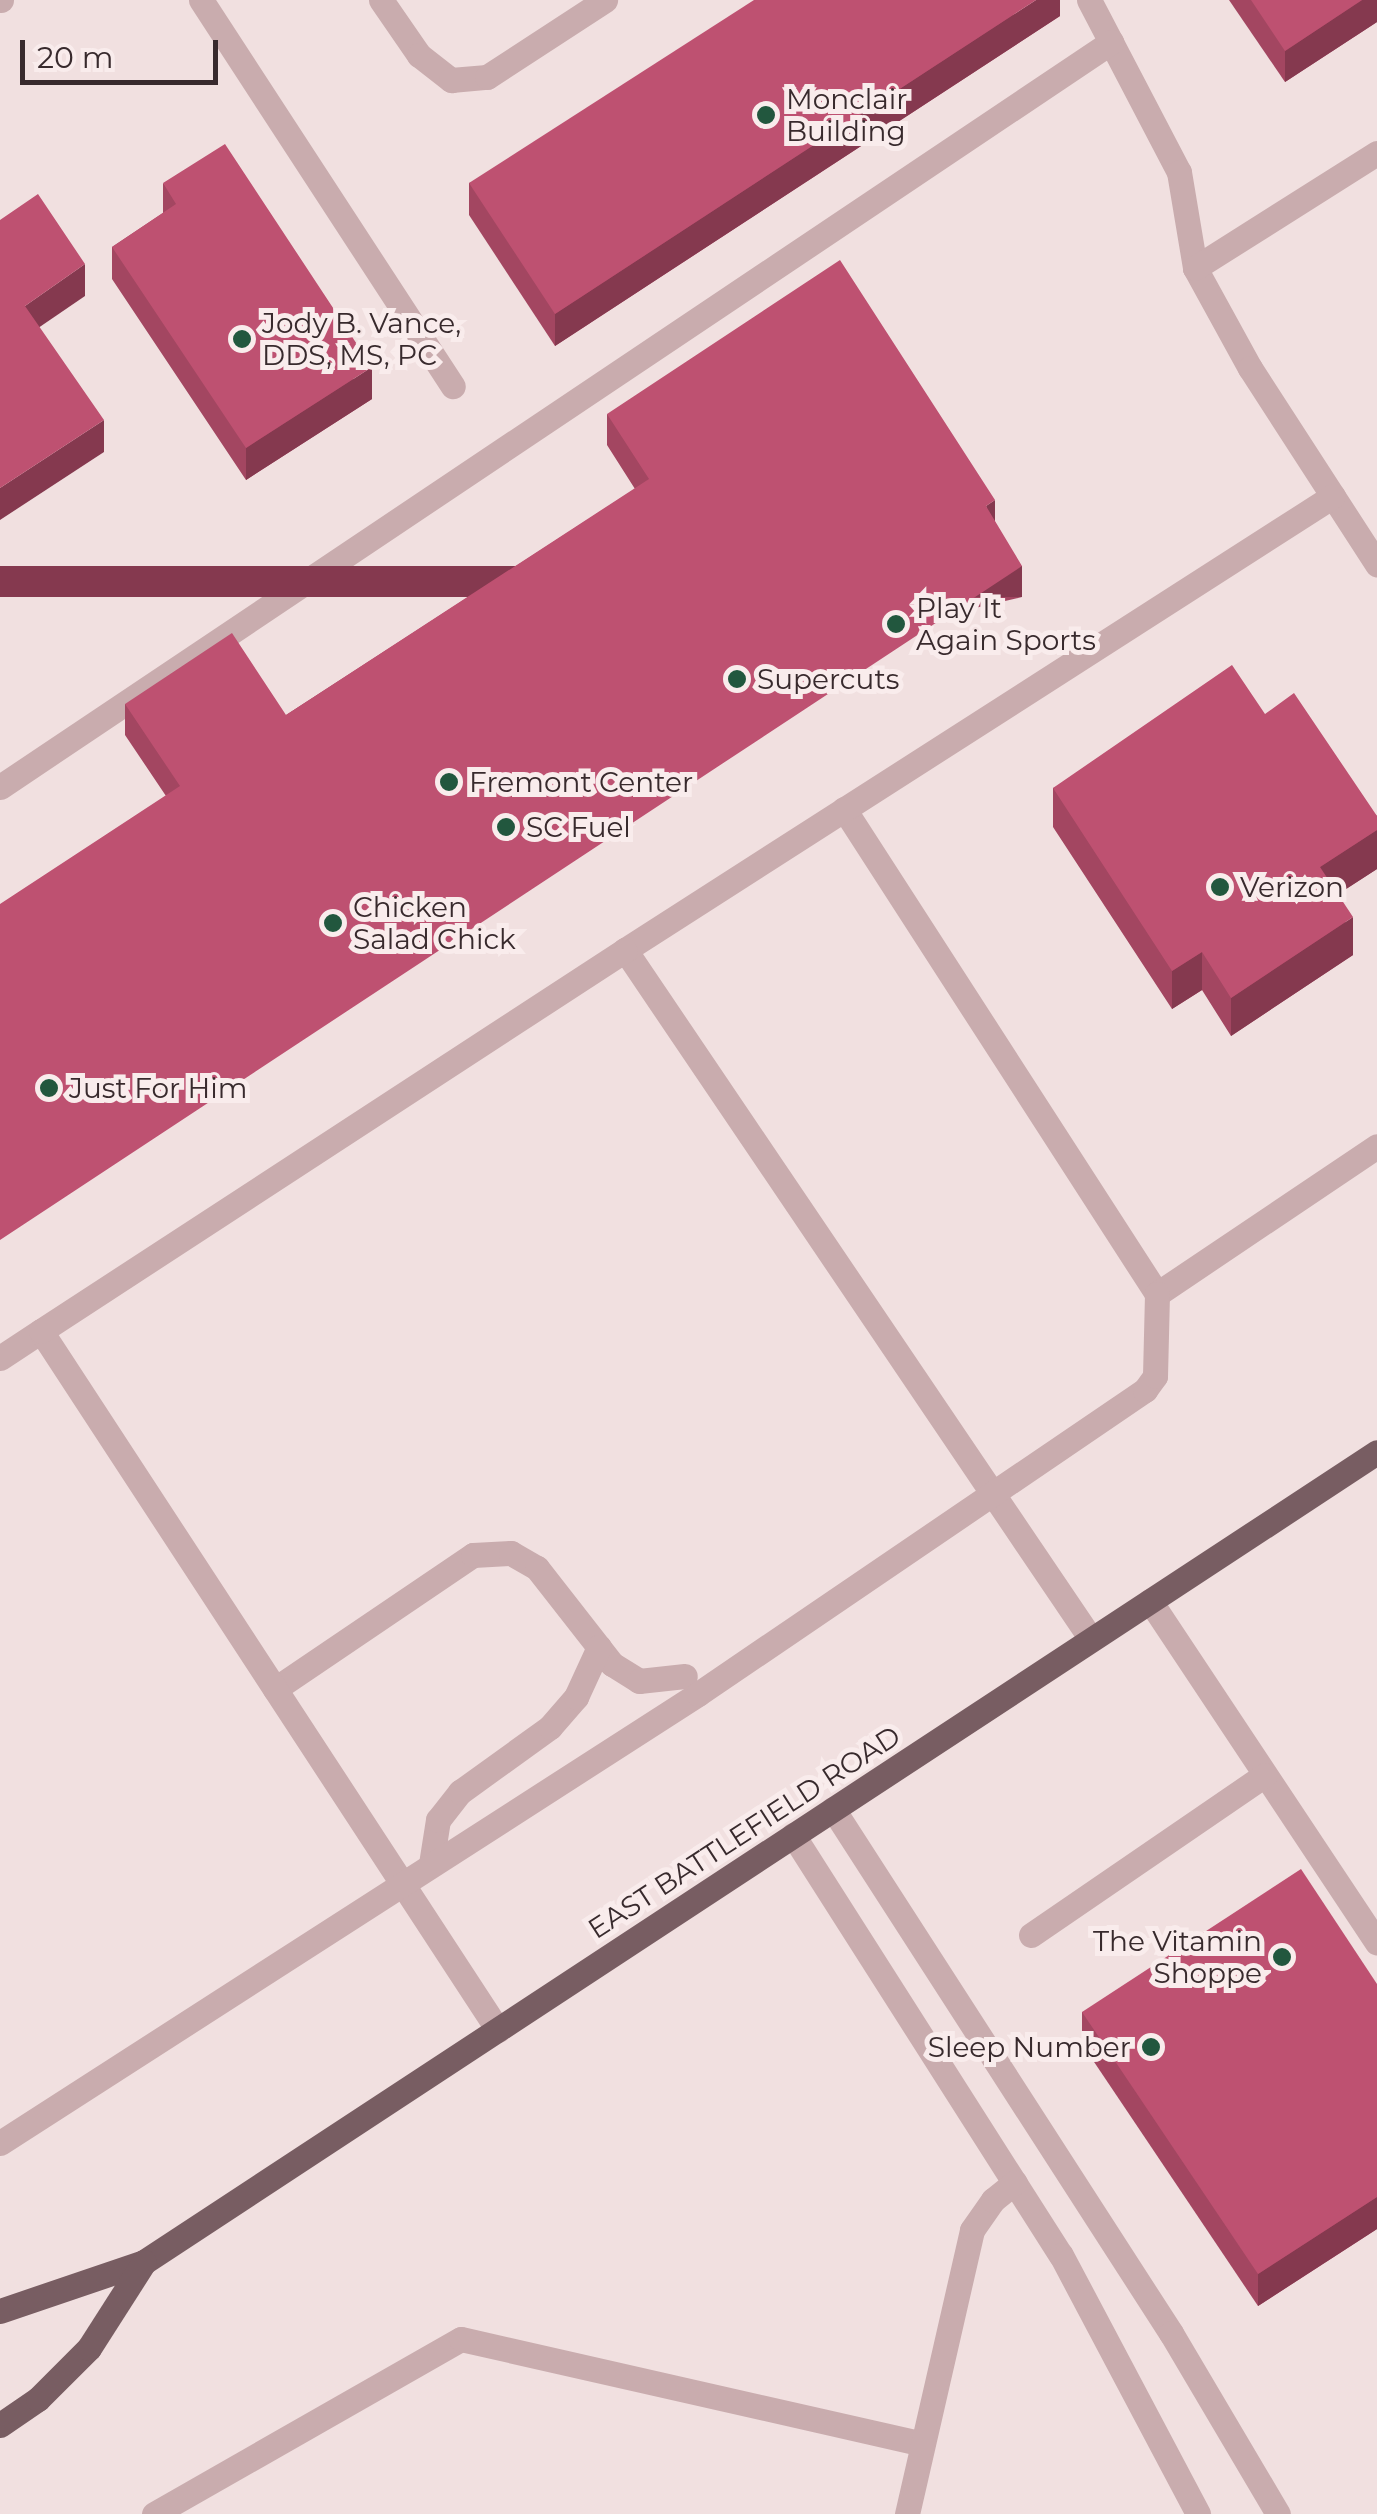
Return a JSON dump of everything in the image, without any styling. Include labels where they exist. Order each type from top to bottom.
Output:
[{"type":"main road","name":"EAST BATTLEFIELD ROAD","points":[[0,2311],[144,2262],[1377,1452]]},
{"type":"main road","name":"EAST BATTLEFIELD ROAD","points":[[0,2424],[38,2399],[89,2348],[144,2262]]},
{"type":"lane","points":[[202,0],[453,386]]},
{"type":"lane","points":[[381,0],[419,54],[451,80],[487,76],[605,0]]},
{"type":"lane","points":[[1088,0],[1180,172],[1195,268],[1250,368],[1377,564]]},
{"type":"lane","points":[[0,787],[1111,42]]},
{"type":"lane","points":[[1195,268],[1377,153]]},
{"type":"lane","points":[[0,1358],[625,950],[1333,496]]},
{"type":"lane","points":[[0,2143],[698,1694],[1145,1390],[1155,1376],[1157,1294],[844,809]]},
{"type":"lane","points":[[625,950],[1091,1639]]},
{"type":"lane","points":[[1157,1294],[1377,1146]]},
{"type":"lane","points":[[41,1331],[498,2030]]},
{"type":"lane","points":[[275,1689],[472,1554],[511,1553],[537,1568],[612,1664],[638,1681],[685,1676]]},
{"type":"lane","points":[[1150,1600],[1377,1943]]},
{"type":"lane","points":[[431,1864],[438,1820],[460,1792],[550,1727],[576,1698],[599,1648]]},
{"type":"lane","points":[[1031,1934],[1266,1775]]},
{"type":"lane","points":[[833,1809],[1172,2334],[1278,2514]]},
{"type":"lane","points":[[792,1835],[1015,2182],[1090,2307],[1198,2514]]},
{"type":"lane","points":[[907,2514],[972,2230],[993,2200],[1015,2182]]},
{"type":"lane","points":[[154,2514],[461,2339],[922,2444]]},
{"type":"building","name":"Monclair Building","points":[[754,0],[1036,0],[555,314],[469,183]]},
{"type":"building","points":[[1251,0],[1362,0],[1285,51]]},
{"type":"building","name":"Jody B. Vance, DDS, MS, PC","points":[[225,144],[372,367],[246,448],[112,247],[176,204],[163,183]]},
{"type":"building","points":[[38,194],[85,264],[25,306],[104,420],[0,488],[0,220]]},
{"type":"building","name":"Fremont Center","points":[[840,260],[995,500],[986,506],[1022,566],[0,1240],[0,904],[180,786],[125,704],[232,633],[286,715],[649,479],[607,414]]},
{"type":"building","name":"Verizon","points":[[1232,665],[1265,714],[1294,693],[1377,816],[1377,830],[1320,867],[1353,917],[1231,998],[1202,952],[1172,971],[1053,788]]},
{"type":"building","points":[[1301,1869],[1377,1984],[1377,2197],[1258,2274],[1082,2012]]},
{"type":"place","name":"Monclair Building","points":[[766,115]]},
{"type":"place","name":"Jody B. Vance, DDS, MS, PC","points":[[242,339]]},
{"type":"place","name":"Play It Again Sports","points":[[896,624]]},
{"type":"place","name":"Supercuts","points":[[737,679]]},
{"type":"place","name":"Fremont Center","points":[[449,782]]},
{"type":"place","name":"SC Fuel","points":[[506,827]]},
{"type":"place","name":"Verizon","points":[[1220,887]]},
{"type":"place","name":"Chicken Salad Chick","points":[[333,923]]},
{"type":"place","name":"Just For Him","points":[[49,1088]]},
{"type":"place","name":"The Vitamin Shoppe","points":[[1282,1957]]},
{"type":"place","name":"Sleep Number","points":[[1151,2047]]}]
